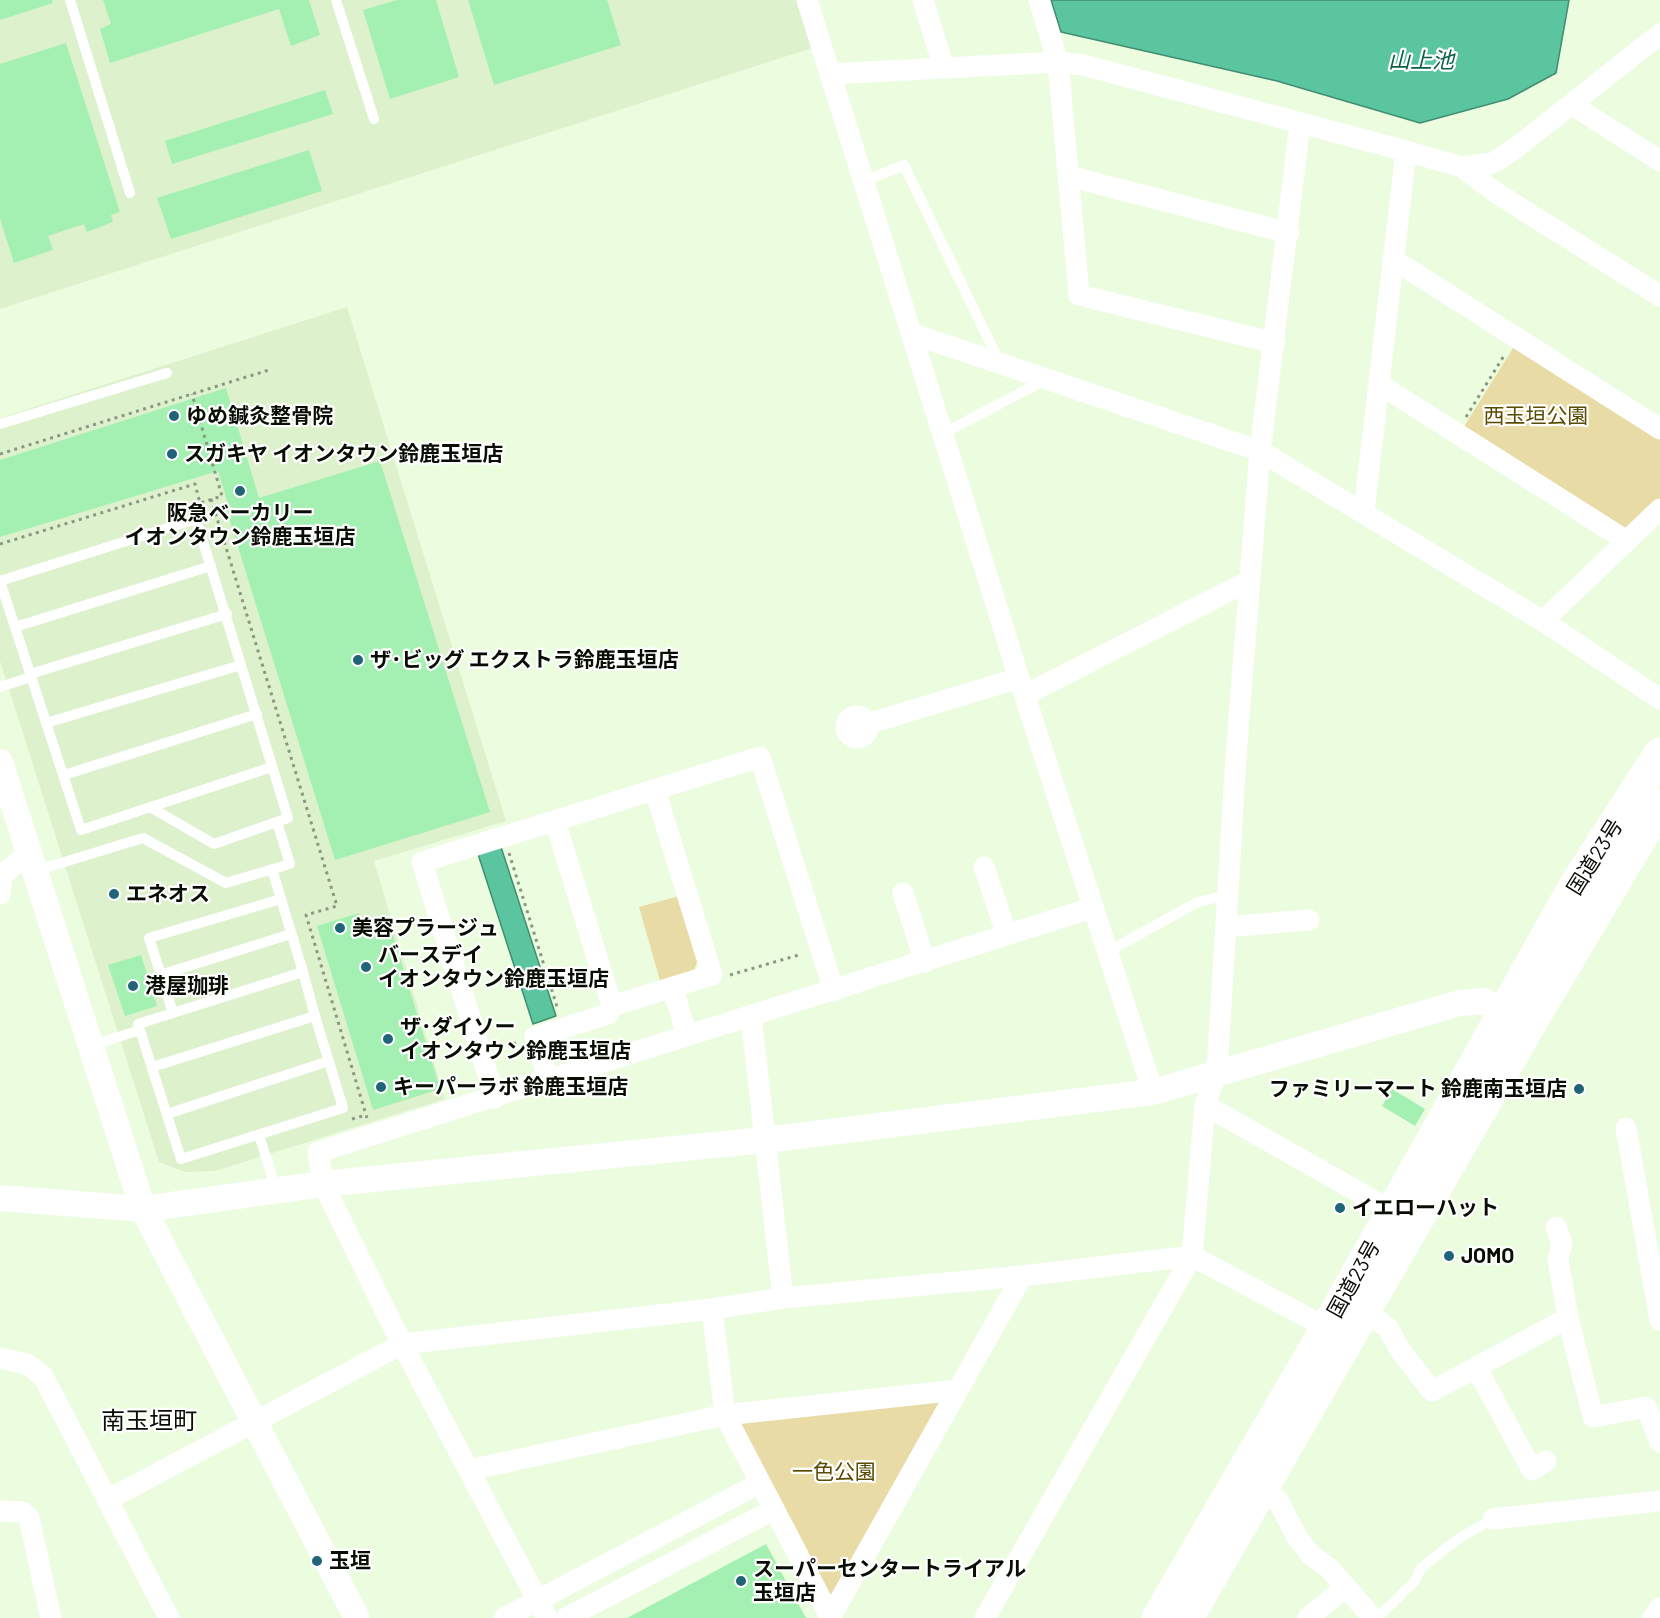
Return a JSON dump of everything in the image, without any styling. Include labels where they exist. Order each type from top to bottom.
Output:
[{"type":"highway","name":"国道23号","points":[[1187,1618],[1364,1310],[1517,1020],[1575,886],[1660,754]]},
{"type":"highway","name":"国道23号","points":[[1158,1618],[1327,1328],[1392,1211],[1660,805]]},
{"type":"street","points":[[807,0],[1092,908],[1153,1092]]},
{"type":"street","points":[[923,0],[944,68]]},
{"type":"street","points":[[1039,0],[1058,62],[1079,295],[1275,343]]},
{"type":"street","points":[[1462,167],[1493,162],[1517,147],[1660,34]]},
{"type":"street","points":[[830,74],[1058,62],[1083,65],[1406,151],[1462,167],[1498,194],[1660,296]]},
{"type":"street","points":[[1571,104],[1660,161]]},
{"type":"street","points":[[985,1618],[1192,1256],[1205,1105],[1217,1072],[1249,581],[1260,451],[1289,233],[1300,124]]},
{"type":"street","points":[[1364,511],[1406,151]]},
{"type":"street","points":[[1068,176],[1289,233]]},
{"type":"street","points":[[1394,260],[1660,429]]},
{"type":"street","points":[[913,334],[1260,451],[1364,511],[1543,621],[1660,699]]},
{"type":"street","points":[[1379,384],[1627,541]]},
{"type":"street","points":[[1543,621],[1660,509]]},
{"type":"street","points":[[867,724],[1022,686],[1249,581]]},
{"type":"street","points":[[495,1098],[422,862],[760,757],[834,991]]},
{"type":"street","points":[[0,762],[143,1209],[357,1618]]},
{"type":"street","points":[[612,1006],[712,975],[655,790]]},
{"type":"street","points":[[549,1080],[535,1037],[608,1014],[612,1006],[555,821]]},
{"type":"street","points":[[0,894],[2,875],[19,861],[32,864]]},
{"type":"street","points":[[984,867],[1007,935]]},
{"type":"street","points":[[903,893],[925,962]]},
{"type":"street","points":[[543,1609],[402,1344],[323,1184],[318,1152],[1092,908]]},
{"type":"street","points":[[1226,927],[1309,920]]},
{"type":"street","points":[[673,988],[687,1036]]},
{"type":"street","points":[[0,1198],[143,1209],[276,1189],[765,1140],[1153,1092],[1460,1003],[1484,1001],[1517,1020]]},
{"type":"street","points":[[751,1016],[783,1298]]},
{"type":"street","points":[[1205,1105],[1392,1211]]},
{"type":"street","points":[[1626,1128],[1660,1320]]},
{"type":"street","points":[[1556,1227],[1562,1244],[1558,1259],[1568,1318],[1593,1417],[1646,1407],[1654,1408],[1660,1442]]},
{"type":"street","points":[[107,1500],[402,1344],[712,1310],[783,1298],[1022,1276],[1192,1256],[1327,1328]]},
{"type":"street","points":[[830,1618],[1022,1276]]},
{"type":"street","points":[[712,1310],[725,1415],[830,1618]]},
{"type":"street","points":[[1364,1310],[1388,1328],[1400,1350],[1432,1391],[1568,1318]]},
{"type":"street","points":[[0,1358],[27,1364],[43,1376],[169,1618]]},
{"type":"street","points":[[1476,1367],[1532,1470],[1546,1461]]},
{"type":"street","points":[[469,1470],[725,1415],[958,1390]]},
{"type":"street","points":[[504,1618],[543,1609],[760,1483]]},
{"type":"street","points":[[1261,1488],[1277,1499],[1298,1539],[1311,1555],[1329,1568],[1375,1618]]},
{"type":"street","points":[[1493,1519],[1660,1500]]},
{"type":"street","points":[[566,1618],[773,1510]]},
{"type":"street","points":[[0,1511],[22,1512],[29,1518],[51,1618]]},
{"type":"street","points":[[1308,1618],[1346,1587]]},
{"type":"street","points":[[1653,1618],[1660,1608]]},
{"type":"lane","points":[[69,0],[130,193]]},
{"type":"lane","points":[[336,0],[374,119]]},
{"type":"lane","points":[[864,181],[904,165],[1000,364]]},
{"type":"lane","points":[[0,424],[167,373]]},
{"type":"lane","points":[[944,433],[1045,380]]},
{"type":"lane","points":[[150,807],[214,844],[288,818],[196,519],[0,581],[81,830],[150,807],[272,767]]},
{"type":"lane","points":[[15,627],[211,566]]},
{"type":"lane","points":[[0,687],[227,614]]},
{"type":"lane","points":[[46,723],[241,665]]},
{"type":"lane","points":[[64,775],[257,714]]},
{"type":"lane","points":[[32,864],[143,838],[226,883],[290,864],[277,822]]},
{"type":"lane","points":[[272,869],[303,972],[315,1016],[343,1108],[181,1159],[138,1024],[303,972]]},
{"type":"lane","points":[[1107,952],[1198,902],[1228,895]]},
{"type":"lane","points":[[173,1013],[149,938],[281,898]]},
{"type":"lane","points":[[160,975],[291,934]]},
{"type":"lane","points":[[152,1067],[315,1016]]},
{"type":"lane","points":[[90,1046],[140,1030]]},
{"type":"lane","points":[[167,1114],[329,1061]]},
{"type":"lane","points":[[259,1135],[276,1189]]},
{"type":"lane","points":[[1375,1618],[1415,1581],[1420,1569],[1461,1537],[1493,1519]]},
{"type":"path","points":[[1456,433],[1515,337]]},
{"type":"path","points":[[0,454],[272,369]]},
{"type":"path","points":[[0,544],[195,484],[200,503],[222,496],[192,394]]},
{"type":"path","points":[[211,499],[337,906],[306,915],[372,1135]]},
{"type":"path","points":[[504,837],[563,1029]]},
{"type":"path","points":[[712,975],[719,979],[820,948]]},
{"type":"path","points":[[482,1053],[535,1037]]},
{"type":"shaded area","points":[[0,0],[797,0],[812,48],[0,309]]},
{"type":"shaded area","points":[[347,307],[506,821],[374,861],[445,1099],[215,1171],[185,1172],[159,1162],[0,661],[0,418]]},
{"type":"green space","name":"西玉垣公園","points":[[1515,345],[1660,437],[1660,499],[1630,528],[1619,527],[1463,428]]},
{"type":"green space","points":[[679,896],[699,957],[692,975],[661,984],[639,907]]},
{"type":"green space","name":"一色公園","points":[[939,1397],[944,1405],[837,1593],[825,1595],[741,1425],[745,1419]]},
{"type":"water","name":"山上池","points":[[1051,0],[1569,0],[1556,73],[1508,99],[1420,123],[1277,81],[1061,32]]},
{"type":"water","points":[[501,847],[556,1016],[533,1024],[478,854]]},
{"type":"building","points":[[0,0],[52,0],[53,3],[0,20]]},
{"type":"building","points":[[103,0],[309,0],[320,35],[291,46],[279,9],[110,63],[100,29],[111,24]]},
{"type":"building","points":[[397,0],[436,0],[459,77],[390,99],[363,10]]},
{"type":"building","points":[[468,0],[607,0],[621,45],[494,85]]},
{"type":"building","points":[[66,43],[120,212],[111,215],[113,222],[87,232],[84,224],[48,236],[53,250],[14,263],[0,219],[0,64]]},
{"type":"building","points":[[325,90],[333,114],[172,164],[165,141]]},
{"type":"building","points":[[309,150],[322,191],[171,239],[157,198]]},
{"type":"building","name":"ザ･ビッグ エクストラ鈴鹿玉垣店","points":[[226,388],[259,498],[380,461],[490,812],[335,860],[226,508],[229,507],[218,471],[0,537],[0,460]]},
{"type":"building","points":[[359,913],[364,929],[389,922],[440,1089],[373,1110],[317,926]]},
{"type":"building","name":"港屋珈琲","points":[[141,955],[157,1006],[125,1016],[108,965]]},
{"type":"building","points":[[1392,1089],[1425,1109],[1415,1126],[1382,1106]]},
{"type":"building","name":"スーパーセンタートライアル 玉垣店","points":[[766,1544],[806,1618],[627,1618]]},
{"type":"place","name":"ゆめ鍼灸整骨院","points":[[174,416]]},
{"type":"place","name":"スガキヤ イオンタウン鈴鹿玉垣店","points":[[172,454]]},
{"type":"place","name":"阪急ベーカリー イオンタウン鈴鹿玉垣店","points":[[240,491]]},
{"type":"place","name":"ザ･ビッグ エクストラ鈴鹿玉垣店","points":[[358,660]]},
{"type":"place","name":"エネオス","points":[[114,894]]},
{"type":"place","name":"美容プラージュ","points":[[340,928]]},
{"type":"place","name":"バースデイ イオンタウン鈴鹿玉垣店","points":[[366,967]]},
{"type":"place","name":"港屋珈琲","points":[[133,986]]},
{"type":"place","name":"ザ･ダイソー イオンタウン鈴鹿玉垣店","points":[[388,1039]]},
{"type":"place","name":"キーパーラボ 鈴鹿玉垣店","points":[[381,1087]]},
{"type":"place","name":"ファミリーマート 鈴鹿南玉垣店","points":[[1579,1089]]},
{"type":"place","name":"イエローハット","points":[[1340,1208]]},
{"type":"place","name":"JOMO","points":[[1449,1256]]},
{"type":"place","name":"玉垣","points":[[317,1561]]},
{"type":"place","name":"スーパーセンタートライアル 玉垣店","points":[[741,1581]]},
{"type":"district","name":"南玉垣町","points":[[149,1421]]}]
